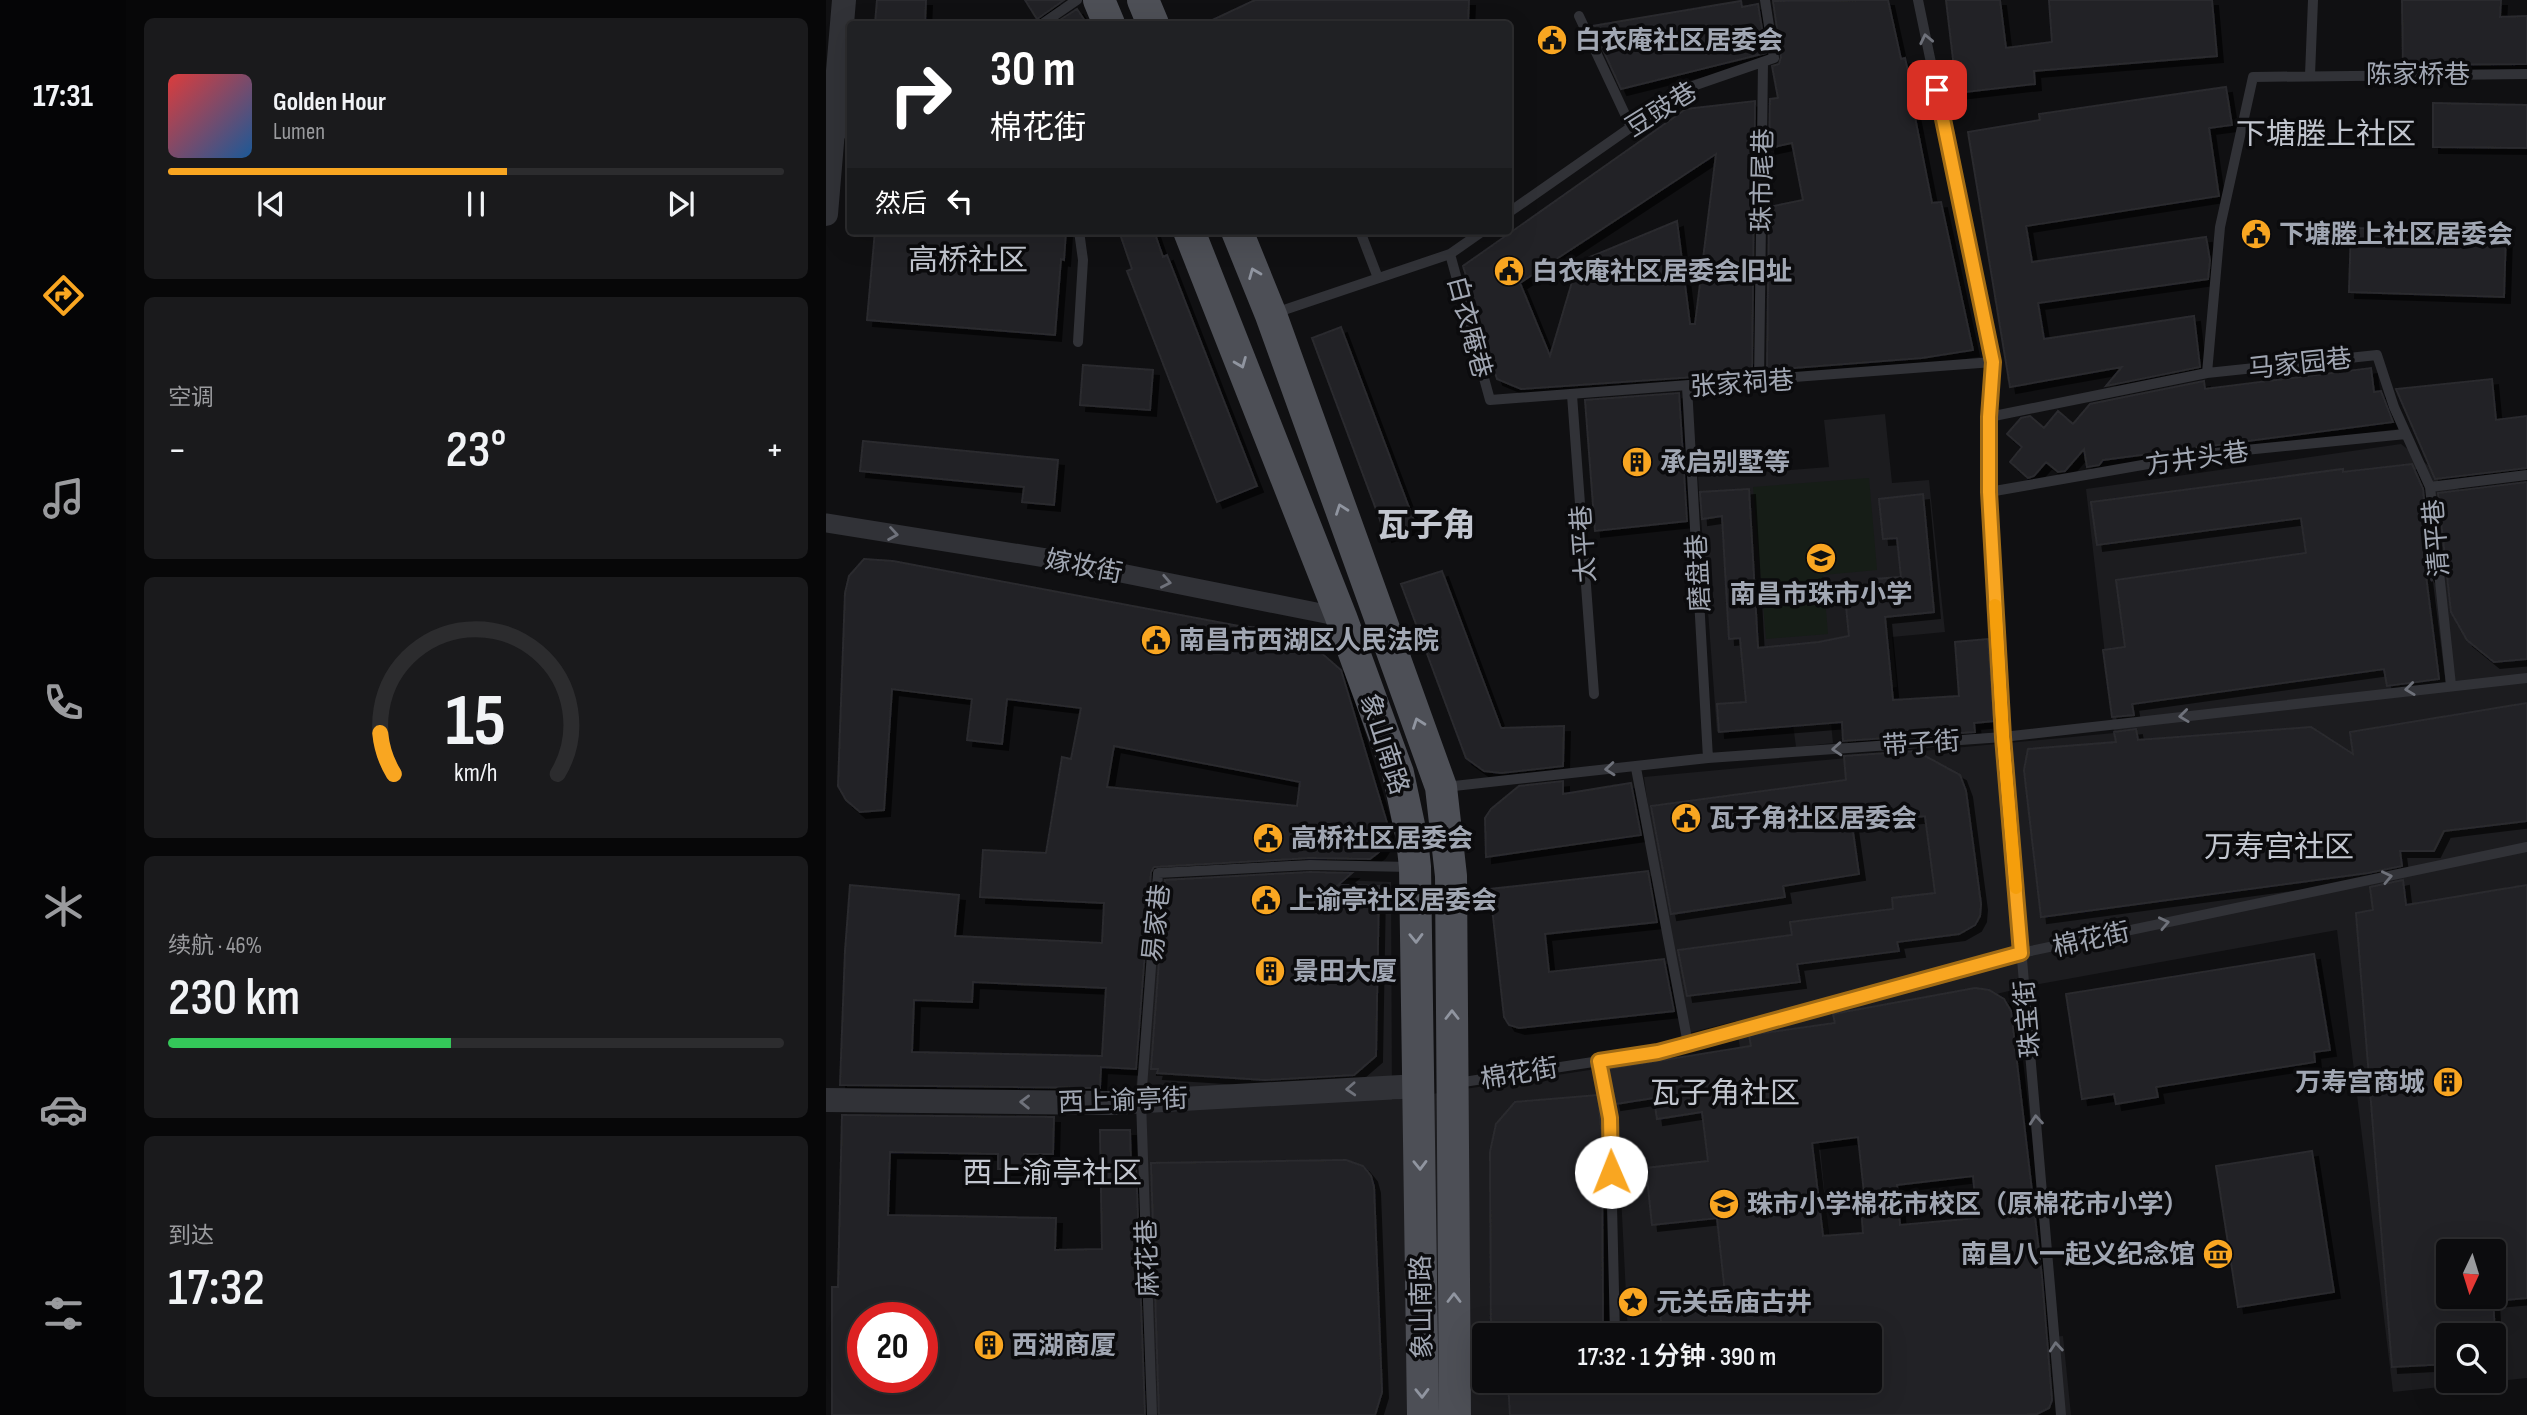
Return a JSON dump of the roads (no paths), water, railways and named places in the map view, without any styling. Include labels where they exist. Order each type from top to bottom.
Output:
[{"type":"main road","points":[[1099,0],[1107,21]]},
{"type":"main road","points":[[1143,0],[1152,21]]},
{"type":"main road","name":"象山南路","points":[[1191,235],[1341,617],[1398,773],[1412,839],[1415,867],[1423,1415]]},
{"type":"main road","name":"象山南路","points":[[1239,235],[1271,315],[1441,788],[1451,876],[1455,1415]]},
{"type":"street","points":[[826,214],[842,134],[844,0]]},
{"type":"street","name":"嫁妆街","points":[[826,523],[1046,558],[1341,617]]},
{"type":"street","name":"西上谕亭街","points":[[826,1100],[1094,1103],[1419,1086]]},
{"type":"lane","points":[[1046,21],[1077,0]]},
{"type":"lane","points":[[1763,62],[1774,58],[1765,0]]},
{"type":"lane","name":"珠宝街","points":[[1918,0],[1993,362],[1989,417],[1989,492],[2003,737],[2062,1415]]},
{"type":"lane","points":[[2310,75],[2313,0]]},
{"type":"lane","points":[[1579,16],[1631,127]]},
{"type":"lane","name":"豆豉巷","points":[[1512,210],[1687,88],[1763,62]]},
{"type":"lane","name":"珠市尾巷","points":[[1759,381],[1763,62]]},
{"type":"lane","name":"陈家桥巷","points":[[2253,77],[2527,74]]},
{"type":"lane","name":"马家园巷","points":[[2207,373],[2220,227],[2253,77]]},
{"type":"lane","points":[[1078,342],[1083,260],[1080,235]]},
{"type":"lane","points":[[1362,235],[1378,278]]},
{"type":"lane","points":[[1271,315],[1450,254],[1477,235]]},
{"type":"lane","name":"白衣庵巷","points":[[1450,254],[1490,400]]},
{"type":"lane","name":"马家园巷","points":[[1989,417],[2207,373],[2377,355],[2394,407],[2430,487]]},
{"type":"lane","name":"张家祠巷","points":[[1490,400],[1993,362]]},
{"type":"lane","name":"磨盘巷","points":[[1687,387],[1708,758]]},
{"type":"lane","name":"太平巷","points":[[1572,395],[1594,694]]},
{"type":"lane","name":"方井头巷","points":[[1989,492],[2205,454],[2406,434]]},
{"type":"lane","name":"清平巷","points":[[2451,685],[2430,487],[2527,475]]},
{"type":"lane","name":"带子街","points":[[1441,788],[1708,758],[2003,737],[2527,678]]},
{"type":"lane","points":[[1636,768],[1688,1044]]},
{"type":"lane","name":"棉花街","points":[[1453,1084],[1658,1052],[2021,953],[2527,847]]},
{"type":"lane","name":"易家巷","points":[[1141,1101],[1158,873],[1310,865],[1415,867]]},
{"type":"lane","points":[[1599,1061],[1610,1118],[1615,1323]]},
{"type":"lane","name":"麻花巷","points":[[1141,1101],[1152,1415]]},
{"type":"place","name":"白衣庵社区居委会","points":[[1552,40]]},
{"type":"place","name":"下塘塍上社区居委会","points":[[2256,234]]},
{"type":"place","name":"白衣庵社区居委会旧址","points":[[1509,271]]},
{"type":"place","name":"承启别墅等","points":[[1637,462]]},
{"type":"place","name":"南昌市珠市小学","points":[[1821,558]]},
{"type":"place","name":"南昌市西湖区人民法院","points":[[1156,640]]},
{"type":"place","name":"瓦子角社区居委会","points":[[1686,818]]},
{"type":"place","name":"高桥社区居委会","points":[[1268,838]]},
{"type":"place","name":"上谕亭社区居委会","points":[[1266,900]]},
{"type":"place","name":"景田大厦","points":[[1270,971]]},
{"type":"place","name":"万寿宫商城","points":[[2448,1082]]},
{"type":"place","name":"珠市小学棉花市校区（原棉花市小学）","points":[[1724,1204]]},
{"type":"place","name":"南昌八一起义纪念馆","points":[[2218,1254]]},
{"type":"place","name":"元关岳庙古井","points":[[1633,1302]]},
{"type":"place","name":"西湖商厦","points":[[989,1345]]},
{"type":"district","name":"下塘塍上社区","points":[[2326,134]]},
{"type":"district","name":"高桥社区","points":[[968,260]]},
{"type":"district","name":"瓦子角","points":[[1426,524]]},
{"type":"district","name":"万寿宫社区","points":[[2279,847]]},
{"type":"district","name":"瓦子角社区","points":[[1725,1093]]},
{"type":"district","name":"西上渝亭社区","points":[[1052,1173]]}]
